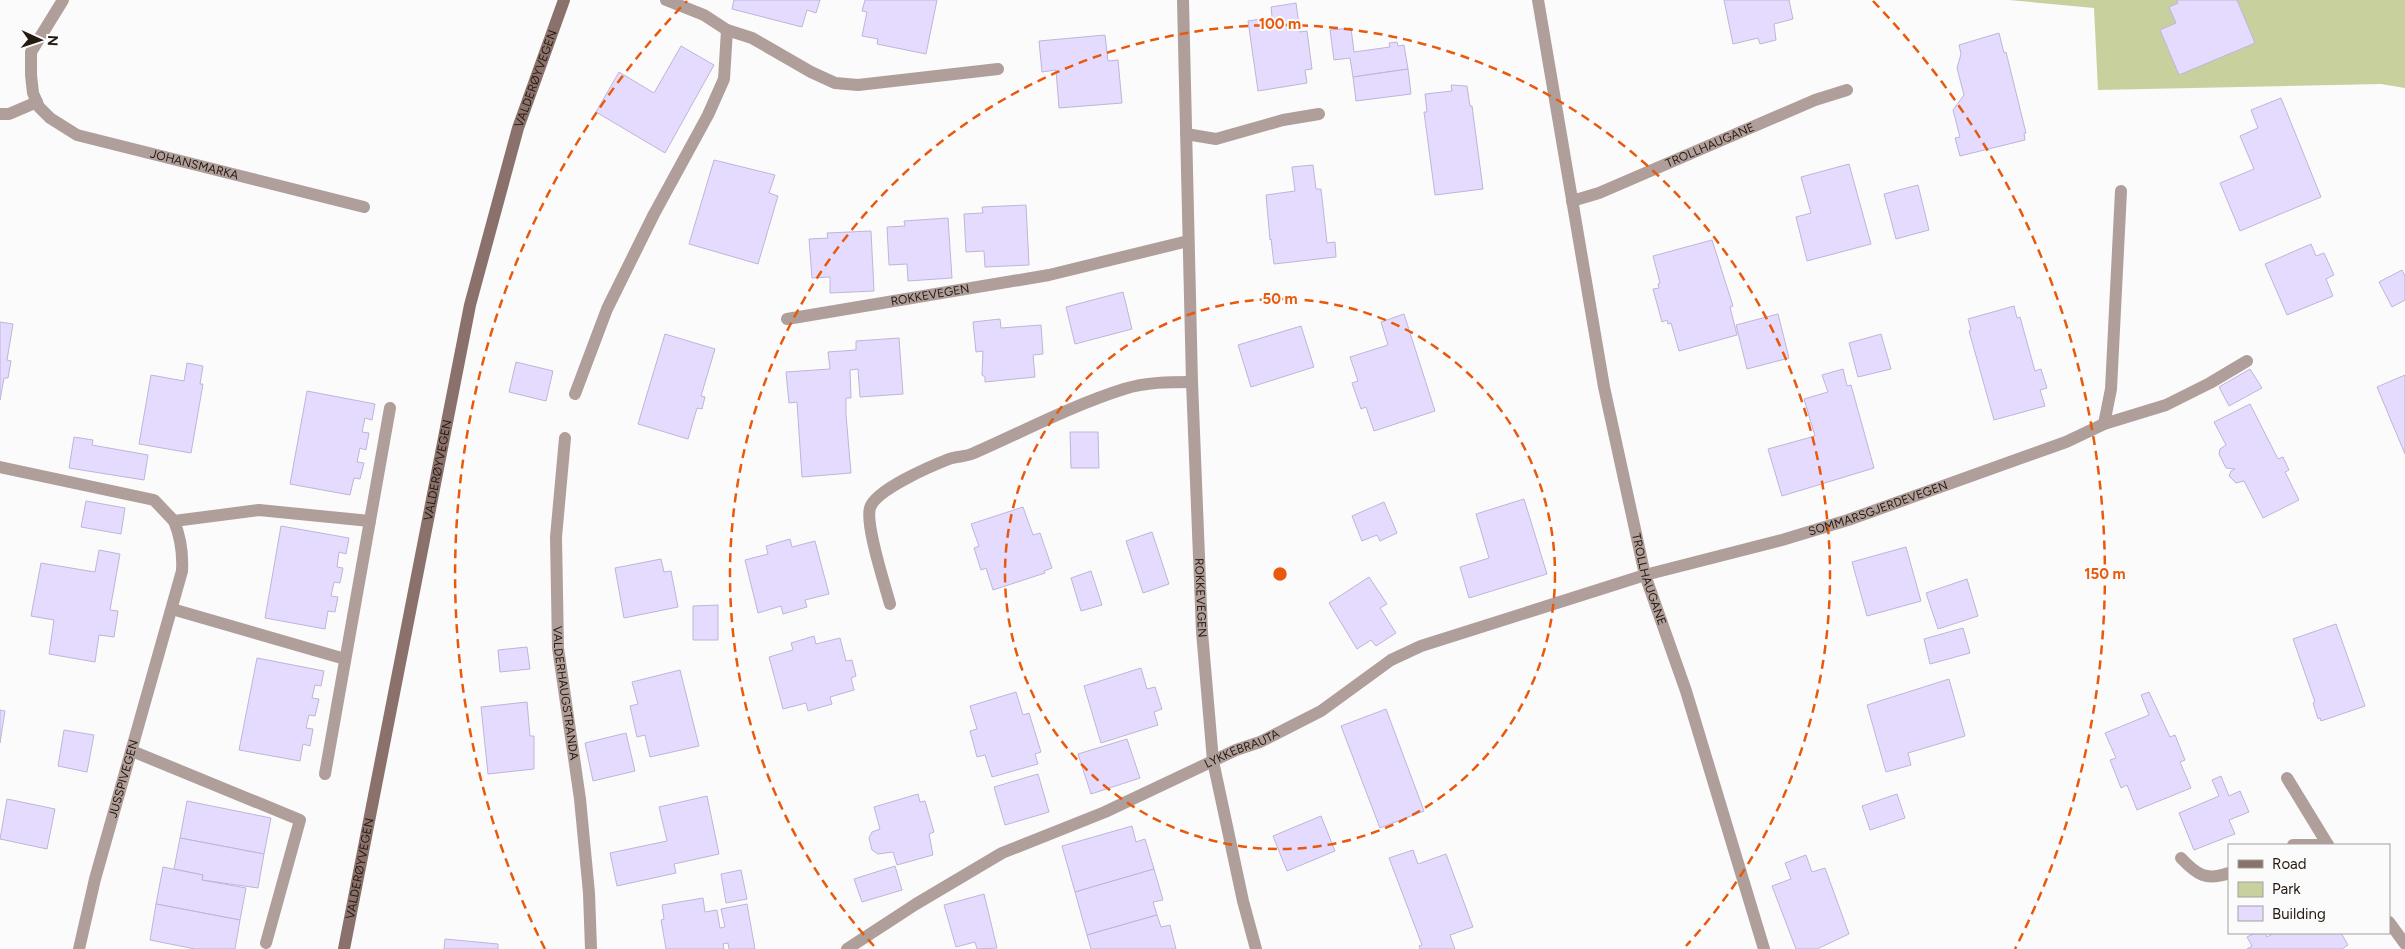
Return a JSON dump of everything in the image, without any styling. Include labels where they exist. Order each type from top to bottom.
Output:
[{"type":"main road","name":"VALDERØYVEGEN","points":[[344,949],[385,748],[470,305],[518,128],[564,0]]},
{"type":"street","name":"JOHANSMARKA","points":[[63,0],[30,52],[30,75],[37,102],[50,118],[77,135],[364,207]]},
{"type":"street","points":[[666,0],[704,16],[727,30],[752,38],[811,72],[844,85],[998,69]]},
{"type":"street","name":"ROKKEVEGEN","points":[[1183,0],[1192,382],[1202,632],[1214,760],[1243,901],[1256,949]]},
{"type":"street","name":"TROLLHAUGANE","points":[[1538,0],[1604,387],[1646,575],[1686,691],[1764,949]]},
{"type":"street","points":[[575,394],[607,309],[654,214],[708,115],[724,79],[727,30]]},
{"type":"street","name":"TROLLHAUGANE","points":[[1572,201],[1599,193],[1815,100],[1847,90]]},
{"type":"street","points":[[0,114],[10,114],[37,102]]},
{"type":"street","points":[[1186,134],[1216,139],[1283,120],[1319,114]]},
{"type":"street","points":[[2104,424],[2111,389],[2121,191]]},
{"type":"street","name":"ROKKEVEGEN","points":[[787,319],[1049,275],[1188,241]]},
{"type":"street","name":"SOMMARSGJERDEVEGEN","points":[[1646,575],[1782,540],[1848,520],[2066,442],[2104,424],[2166,405],[2210,383],[2247,361]]},
{"type":"street","points":[[890,604],[870,528],[870,508],[878,496],[902,481],[950,458],[971,455],[1087,403],[1126,389],[1155,382],[1192,382]]},
{"type":"street","points":[[325,774],[390,408]]},
{"type":"street","name":"VALDERHAUGSTRANDA","points":[[564,438],[556,537],[558,648],[580,799],[592,949]]},
{"type":"street","points":[[0,467],[154,500],[174,521],[259,510],[370,521]]},
{"type":"street","name":"JUSSPIVEGEN","points":[[79,949],[95,879],[182,571],[183,554],[180,534],[174,521]]},
{"type":"street","name":"LYKKEBRAUTA","points":[[847,949],[916,904],[1002,853],[1105,812],[1214,760],[1260,742],[1321,711],[1391,660],[1421,646],[1646,575]]},
{"type":"street","points":[[172,609],[345,659]]},
{"type":"street","points":[[132,751],[300,820],[266,943]]},
{"type":"street","points":[[2287,778],[2327,844]]},
{"type":"street","points":[[2181,858],[2202,876],[2215,878],[2228,873]]},
{"type":"street","points":[[2390,923],[2405,944]]},
{"type":"green space","points":[[2009,0],[2405,0],[2405,88],[2381,84],[2098,90],[2094,8]]},
{"type":"building","points":[[734,0],[820,0],[816,13],[807,10],[802,27],[732,9]]},
{"type":"building","points":[[865,0],[937,0],[926,54],[877,44],[878,39],[862,36],[867,12],[862,11]]},
{"type":"building","points":[[1724,0],[1789,0],[1793,19],[1774,24],[1776,40],[1760,44],[1758,38],[1733,44]]},
{"type":"building","points":[[2177,0],[2237,0],[2255,43],[2179,75],[2160,30],[2176,23],[2169,7],[2178,3]]},
{"type":"building","points":[[1296,3],[1300,32],[1307,31],[1312,69],[1305,70],[1307,83],[1258,91],[1248,21],[1272,17],[1271,7]]},
{"type":"building","points":[[1351,28],[1354,52],[1390,47],[1389,43],[1397,42],[1398,46],[1404,45],[1408,69],[1353,77],[1350,58],[1334,60],[1330,30]]},
{"type":"building","points":[[1999,33],[2004,53],[2006,52],[2026,133],[2024,133],[2025,140],[1960,156],[1955,138],[1960,137],[1953,110],[1964,95],[1957,68],[1961,54],[1959,45]]},
{"type":"building","points":[[1105,35],[1108,61],[1118,60],[1122,103],[1059,108],[1056,70],[1042,72],[1039,41]]},
{"type":"building","points":[[681,46],[714,65],[665,153],[596,112],[619,72],[654,93]]},
{"type":"building","points":[[1408,69],[1411,94],[1356,101],[1353,77]]},
{"type":"building","points":[[1451,85],[1467,86],[1470,106],[1472,106],[1483,189],[1435,195],[1424,112],[1427,112],[1425,94],[1452,91]]},
{"type":"building","points":[[2281,98],[2321,197],[2240,231],[2220,183],[2254,169],[2240,136],[2258,128],[2251,110]]},
{"type":"building","points":[[714,160],[775,175],[769,193],[778,196],[758,264],[689,244]]},
{"type":"building","points":[[1849,164],[1871,244],[1807,261],[1796,217],[1811,213],[1801,177]]},
{"type":"building","points":[[1313,165],[1316,189],[1321,189],[1327,243],[1335,242],[1336,257],[1274,264],[1266,195],[1295,191],[1292,167]]},
{"type":"building","points":[[1918,185],[1929,230],[1896,239],[1884,194]]},
{"type":"building","points":[[1026,205],[1029,265],[985,267],[984,251],[966,252],[964,214],[983,213],[982,207]]},
{"type":"building","points":[[948,218],[952,278],[908,281],[907,264],[889,265],[887,227],[905,226],[904,221]]},
{"type":"building","points":[[871,231],[874,291],[830,293],[830,277],[812,278],[809,239],[828,238],[827,233]]},
{"type":"building","points":[[1712,240],[1733,306],[1730,307],[1737,335],[1679,351],[1671,323],[1668,324],[1667,320],[1662,322],[1653,289],[1659,288],[1658,284],[1660,283],[1653,256]]},
{"type":"building","points":[[2311,244],[2316,256],[2324,253],[2334,275],[2326,279],[2333,296],[2287,315],[2265,264]]},
{"type":"building","points":[[2402,270],[2405,276],[2405,300],[2392,307],[2379,282]]},
{"type":"building","points":[[1123,292],[1132,329],[1075,344],[1066,307]]},
{"type":"building","points":[[2014,306],[2017,318],[2020,317],[2035,371],[2041,369],[2047,388],[2040,390],[2045,406],[1994,420],[1969,331],[1971,330],[1968,319]]},
{"type":"building","points":[[1404,314],[1435,411],[1374,431],[1366,407],[1361,409],[1352,383],[1358,381],[1350,357],[1388,345],[1381,322]]},
{"type":"building","points":[[1778,314],[1789,358],[1747,369],[1736,325]]},
{"type":"building","points":[[1000,319],[1001,328],[1041,325],[1043,354],[1033,355],[1035,377],[985,382],[985,377],[982,375],[983,351],[976,352],[973,322]]},
{"type":"building","points":[[0,322],[13,324],[7,360],[11,361],[8,378],[4,378],[0,400]]},
{"type":"building","points":[[1301,326],[1314,367],[1251,387],[1238,345]]},
{"type":"building","points":[[665,334],[715,349],[701,396],[705,397],[702,409],[697,408],[688,439],[638,424]]},
{"type":"building","points":[[1881,334],[1891,369],[1858,377],[1849,343]]},
{"type":"building","points":[[899,338],[903,394],[860,397],[858,369],[850,370],[851,398],[846,398],[846,415],[851,473],[802,477],[797,402],[789,403],[786,372],[830,369],[828,352],[856,350],[856,341]]},
{"type":"building","points":[[516,362],[553,371],[546,401],[509,392]]},
{"type":"building","points":[[187,363],[203,366],[200,384],[203,384],[191,453],[139,444],[151,375],[184,381]]},
{"type":"building","points":[[1843,369],[1847,386],[1851,385],[1874,468],[1782,496],[1768,449],[1815,436],[1804,399],[1828,392],[1822,375]]},
{"type":"building","points":[[2250,369],[2262,388],[2229,406],[2219,387]]},
{"type":"building","points":[[2405,375],[2405,454],[2377,387]]},
{"type":"building","points":[[307,391],[375,404],[372,420],[365,418],[362,432],[369,433],[366,450],[360,448],[357,462],[364,463],[360,479],[354,478],[350,495],[290,484]]},
{"type":"building","points":[[2250,404],[2278,459],[2283,457],[2289,470],[2285,472],[2299,500],[2263,518],[2244,481],[2236,483],[2229,476],[2231,471],[2235,469],[2226,468],[2219,454],[2220,449],[2226,445],[2214,422]]},
{"type":"building","points":[[1070,432],[1098,432],[1099,468],[1071,468]]},
{"type":"building","points":[[74,437],[93,440],[92,445],[148,455],[144,480],[69,468]]},
{"type":"building","points":[[1524,499],[1547,574],[1469,598],[1460,567],[1489,558],[1476,514]]},
{"type":"building","points":[[86,501],[125,508],[121,534],[81,527]]},
{"type":"building","points":[[1384,502],[1397,533],[1380,541],[1377,535],[1362,541],[1352,516]]},
{"type":"building","points":[[1023,507],[1033,535],[1040,533],[1052,568],[1044,571],[1045,573],[993,590],[986,568],[981,570],[974,548],[979,546],[971,524]]},
{"type":"building","points":[[281,526],[349,538],[346,554],[339,552],[337,567],[343,568],[340,583],[334,582],[331,596],[338,597],[335,612],[328,611],[325,629],[265,618]]},
{"type":"building","points":[[1152,532],[1169,584],[1143,593],[1126,541]]},
{"type":"building","points":[[790,539],[792,547],[815,541],[829,594],[805,600],[807,607],[783,614],[781,606],[758,613],[745,560],[768,554],[766,546]]},
{"type":"building","points":[[1906,547],[1921,601],[1867,616],[1852,562]]},
{"type":"building","points":[[99,550],[120,554],[110,610],[118,611],[114,637],[99,635],[95,662],[49,654],[54,620],[31,616],[41,563],[95,572]]},
{"type":"building","points":[[661,559],[664,572],[671,571],[678,607],[624,618],[615,568]]},
{"type":"building","points":[[1091,571],[1102,605],[1081,611],[1071,578]]},
{"type":"building","points":[[1369,577],[1387,604],[1380,608],[1396,633],[1376,646],[1371,640],[1357,649],[1329,603]]},
{"type":"building","points":[[1967,579],[1978,616],[1938,629],[1926,593]]},
{"type":"building","points":[[718,605],[718,640],[693,640],[693,606]]},
{"type":"building","points":[[2336,624],[2365,706],[2321,721],[2320,718],[2318,719],[2313,703],[2315,702],[2293,639]]},
{"type":"building","points":[[1963,628],[1970,653],[1930,664],[1924,639]]},
{"type":"building","points":[[814,636],[816,644],[840,638],[846,661],[852,660],[856,676],[851,678],[854,690],[830,697],[832,704],[808,711],[806,703],[783,709],[769,657],[793,650],[791,643]]},
{"type":"building","points":[[527,647],[530,669],[500,672],[498,650]]},
{"type":"building","points":[[257,658],[324,671],[321,686],[315,685],[312,698],[319,699],[315,716],[309,715],[306,728],[313,729],[310,746],[303,744],[300,761],[239,750]]},
{"type":"building","points":[[1141,668],[1147,689],[1155,687],[1162,709],[1154,712],[1158,725],[1101,743],[1084,686]]},
{"type":"building","points":[[680,670],[699,746],[650,757],[645,735],[637,737],[630,706],[638,704],[632,682]]},
{"type":"building","points":[[1949,679],[1965,736],[1908,753],[1911,765],[1886,772],[1867,705]]},
{"type":"building","points":[[1016,692],[1023,715],[1029,713],[1041,752],[1035,754],[1038,764],[992,777],[985,755],[977,757],[970,731],[977,729],[970,706]]},
{"type":"building","points":[[2149,692],[2170,737],[2175,735],[2185,760],[2180,762],[2191,788],[2137,810],[2127,785],[2121,788],[2110,760],[2116,758],[2105,733],[2149,715],[2141,695]]},
{"type":"building","points":[[527,702],[530,736],[534,736],[534,769],[488,774],[481,707]]},
{"type":"building","points":[[1386,709],[1424,811],[1380,828],[1341,726]]},
{"type":"building","points":[[0,710],[5,711],[0,743]]},
{"type":"building","points":[[64,730],[94,735],[87,772],[58,766]]},
{"type":"building","points":[[626,733],[635,771],[593,781],[585,743]]},
{"type":"building","points":[[1127,739],[1140,778],[1091,794],[1078,754]]},
{"type":"building","points":[[1038,774],[1049,812],[1005,825],[994,787]]},
{"type":"building","points":[[2221,776],[2229,796],[2240,791],[2249,812],[2229,820],[2235,834],[2194,850],[2179,813],[2219,796],[2212,780]]},
{"type":"building","points":[[918,794],[920,802],[925,801],[934,832],[929,834],[933,855],[897,865],[893,852],[878,854],[872,850],[869,838],[872,832],[880,829],[874,807]]},
{"type":"building","points":[[1897,794],[1905,818],[1870,830],[1862,806]]},
{"type":"building","points":[[707,796],[719,854],[674,864],[676,873],[617,886],[610,853],[667,841],[659,807]]},
{"type":"building","points":[[7,799],[55,809],[47,849],[0,839]]},
{"type":"building","points":[[187,801],[271,818],[264,854],[180,838]]},
{"type":"building","points":[[1321,816],[1335,851],[1287,871],[1273,836]]},
{"type":"building","points":[[1132,826],[1136,842],[1145,839],[1154,869],[1075,892],[1062,846]]},
{"type":"building","points":[[180,838],[264,854],[258,888],[202,880],[203,875],[174,869]]},
{"type":"building","points":[[1413,850],[1418,864],[1446,854],[1473,927],[1450,935],[1455,949],[1420,949],[1419,946],[1422,945],[1389,858]]},
{"type":"building","points":[[1806,855],[1812,872],[1825,868],[1849,934],[1817,949],[1796,949],[1772,886],[1791,879],[1785,863]]},
{"type":"building","points":[[895,866],[902,890],[862,902],[854,879]]},
{"type":"building","points":[[163,867],[203,875],[202,880],[246,888],[240,920],[156,904]]},
{"type":"building","points":[[1154,869],[1163,900],[1153,902],[1157,915],[1087,935],[1075,892]]},
{"type":"building","points":[[741,870],[747,899],[726,903],[721,874]]},
{"type":"building","points":[[984,894],[997,948],[977,949],[975,942],[956,947],[944,905]]},
{"type":"building","points":[[703,898],[705,912],[717,910],[720,928],[725,927],[721,909],[747,904],[755,949],[729,949],[728,943],[723,944],[724,949],[666,949],[661,920],[664,919],[662,905]]},
{"type":"building","points":[[156,904],[240,920],[235,949],[195,949],[150,940]]},
{"type":"building","points":[[1157,915],[1161,927],[1170,925],[1176,949],[1091,949],[1087,935]]},
{"type":"building","points":[[2253,934],[2266,934],[2267,937],[2272,934],[2342,934],[2348,945],[2342,949],[2247,949],[2252,946],[2247,937]]},
{"type":"building","points":[[445,939],[498,944],[498,949],[444,949]]}]
